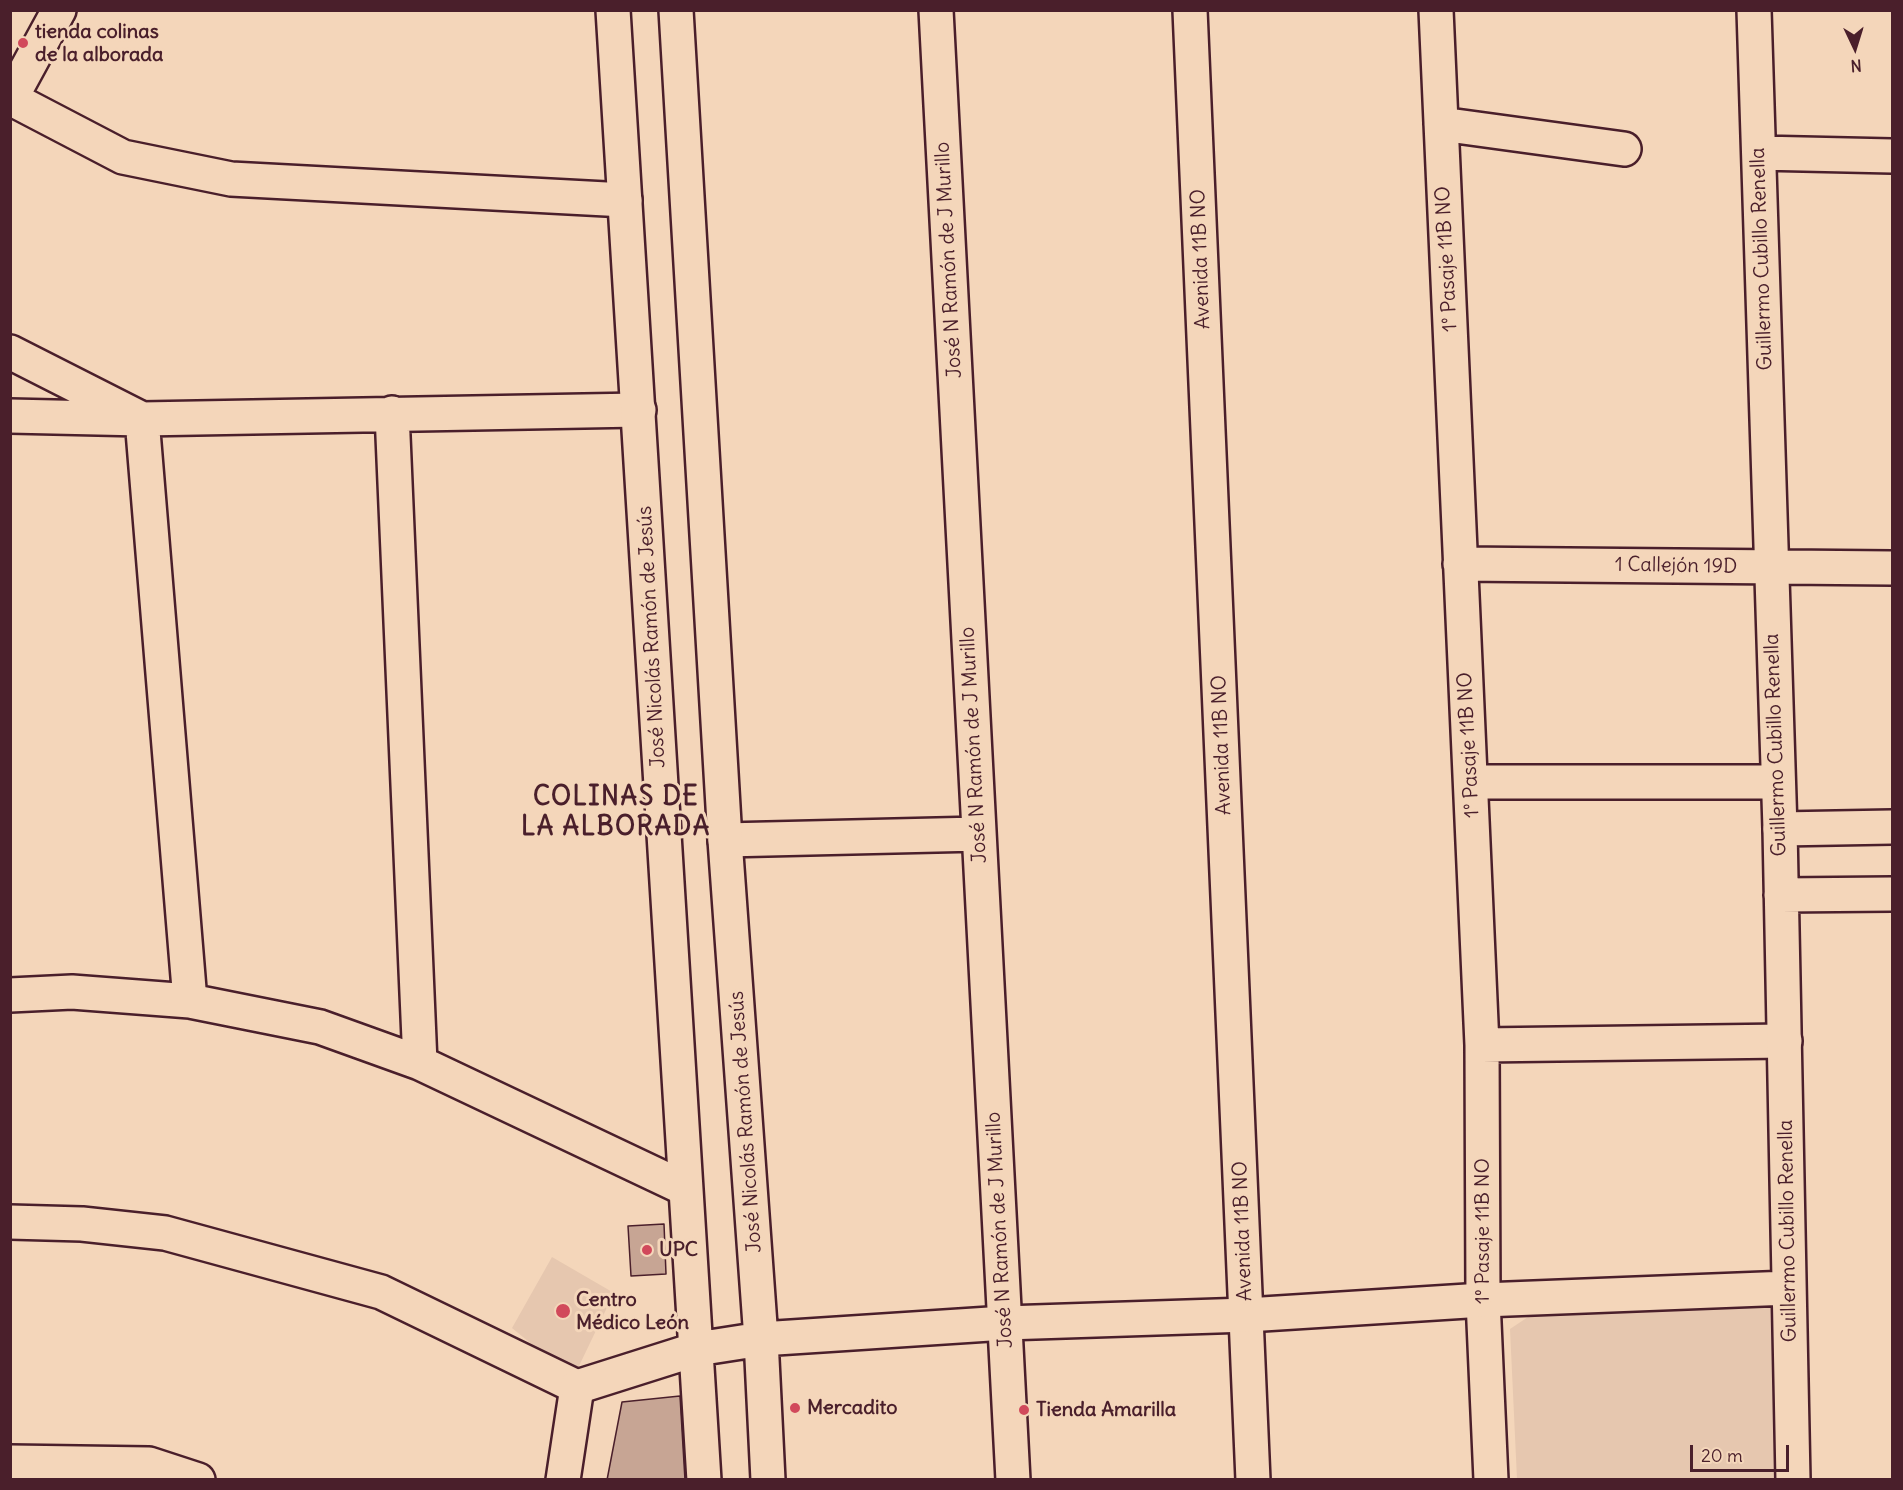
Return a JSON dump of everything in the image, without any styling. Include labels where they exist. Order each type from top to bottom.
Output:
[{"type":"street","points":[[59,10],[11,99],[123,156],[231,179],[625,200]]},
{"type":"street","name":"José Nicolás Ramón de Jesús","points":[[613,10],[639,410],[684,1188],[705,1479]]},
{"type":"street","name":"José Nicolás Ramón de Jesús","points":[[676,10],[725,840],[761,1339],[768,1479]]},
{"type":"street","name":"José N Ramón de J Murillo","points":[[936,10],[1013,1479]]},
{"type":"street","name":"Avenida 11B NO","points":[[1190,10],[1253,1479]]},
{"type":"street","name":"1° Pasaje 11B NO","points":[[1436,10],[1482,1045],[1483,1300],[1491,1479]]},
{"type":"street","name":"Guillermo Cubillo Renella","points":[[1754,10],[1780,829],[1793,1479]]},
{"type":"street","points":[[1441,124],[1624,149]]},
{"type":"street","points":[[1759,153],[1893,156]]},
{"type":"street","points":[[10,352],[142,419]]},
{"type":"street","points":[[10,416],[142,419],[639,410]]},
{"type":"street","points":[[392,413],[420,1063]]},
{"type":"street","points":[[142,419],[190,1001]]},
{"type":"street","name":"1 Callejón 19D","points":[[1460,564],[1893,568]]},
{"type":"street","points":[[1471,782],[1777,782]]},
{"type":"street","points":[[1780,829],[1893,827]]},
{"type":"street","points":[[725,840],[979,834]]},
{"type":"street","points":[[1781,895],[1893,894]]},
{"type":"street","points":[[10,995],[72,992],[190,1001],[320,1027],[420,1063],[684,1188]]},
{"type":"street","points":[[1482,1045],[1785,1041]]},
{"type":"street","points":[[10,1222],[82,1224],[165,1233],[381,1292],[577,1387],[697,1349],[761,1339],[1005,1323],[1246,1315],[1483,1300],[1789,1288]]},
{"type":"street","points":[[563,1479],[577,1387]]},
{"type":"street","points":[[10,1462],[149,1464],[198,1479]]},
{"type":"shaded area","name":"Centro Médico León","points":[[552,1257],[614,1293],[579,1366],[573,1368],[562,1369],[512,1328]]},
{"type":"shaded area","points":[[1777,1306],[1782,1479],[1517,1479],[1510,1329],[1534,1313]]},
{"type":"building","name":"UPC","points":[[664,1224],[666,1274],[631,1276],[628,1226]]},
{"type":"building","points":[[680,1396],[685,1480],[607,1480],[622,1402]]},
{"type":"place","name":"tienda colinas de la alborada","points":[[23,43]]},
{"type":"place","name":"UPC","points":[[647,1250]]},
{"type":"place","name":"Centro Médico León","points":[[563,1311]]},
{"type":"place","name":"Mercadito","points":[[795,1408]]},
{"type":"place","name":"Tienda Amarilla","points":[[1024,1410]]},
{"type":"district","name":"COLINAS DE LA ALBORADA","points":[[616,813]]}]
